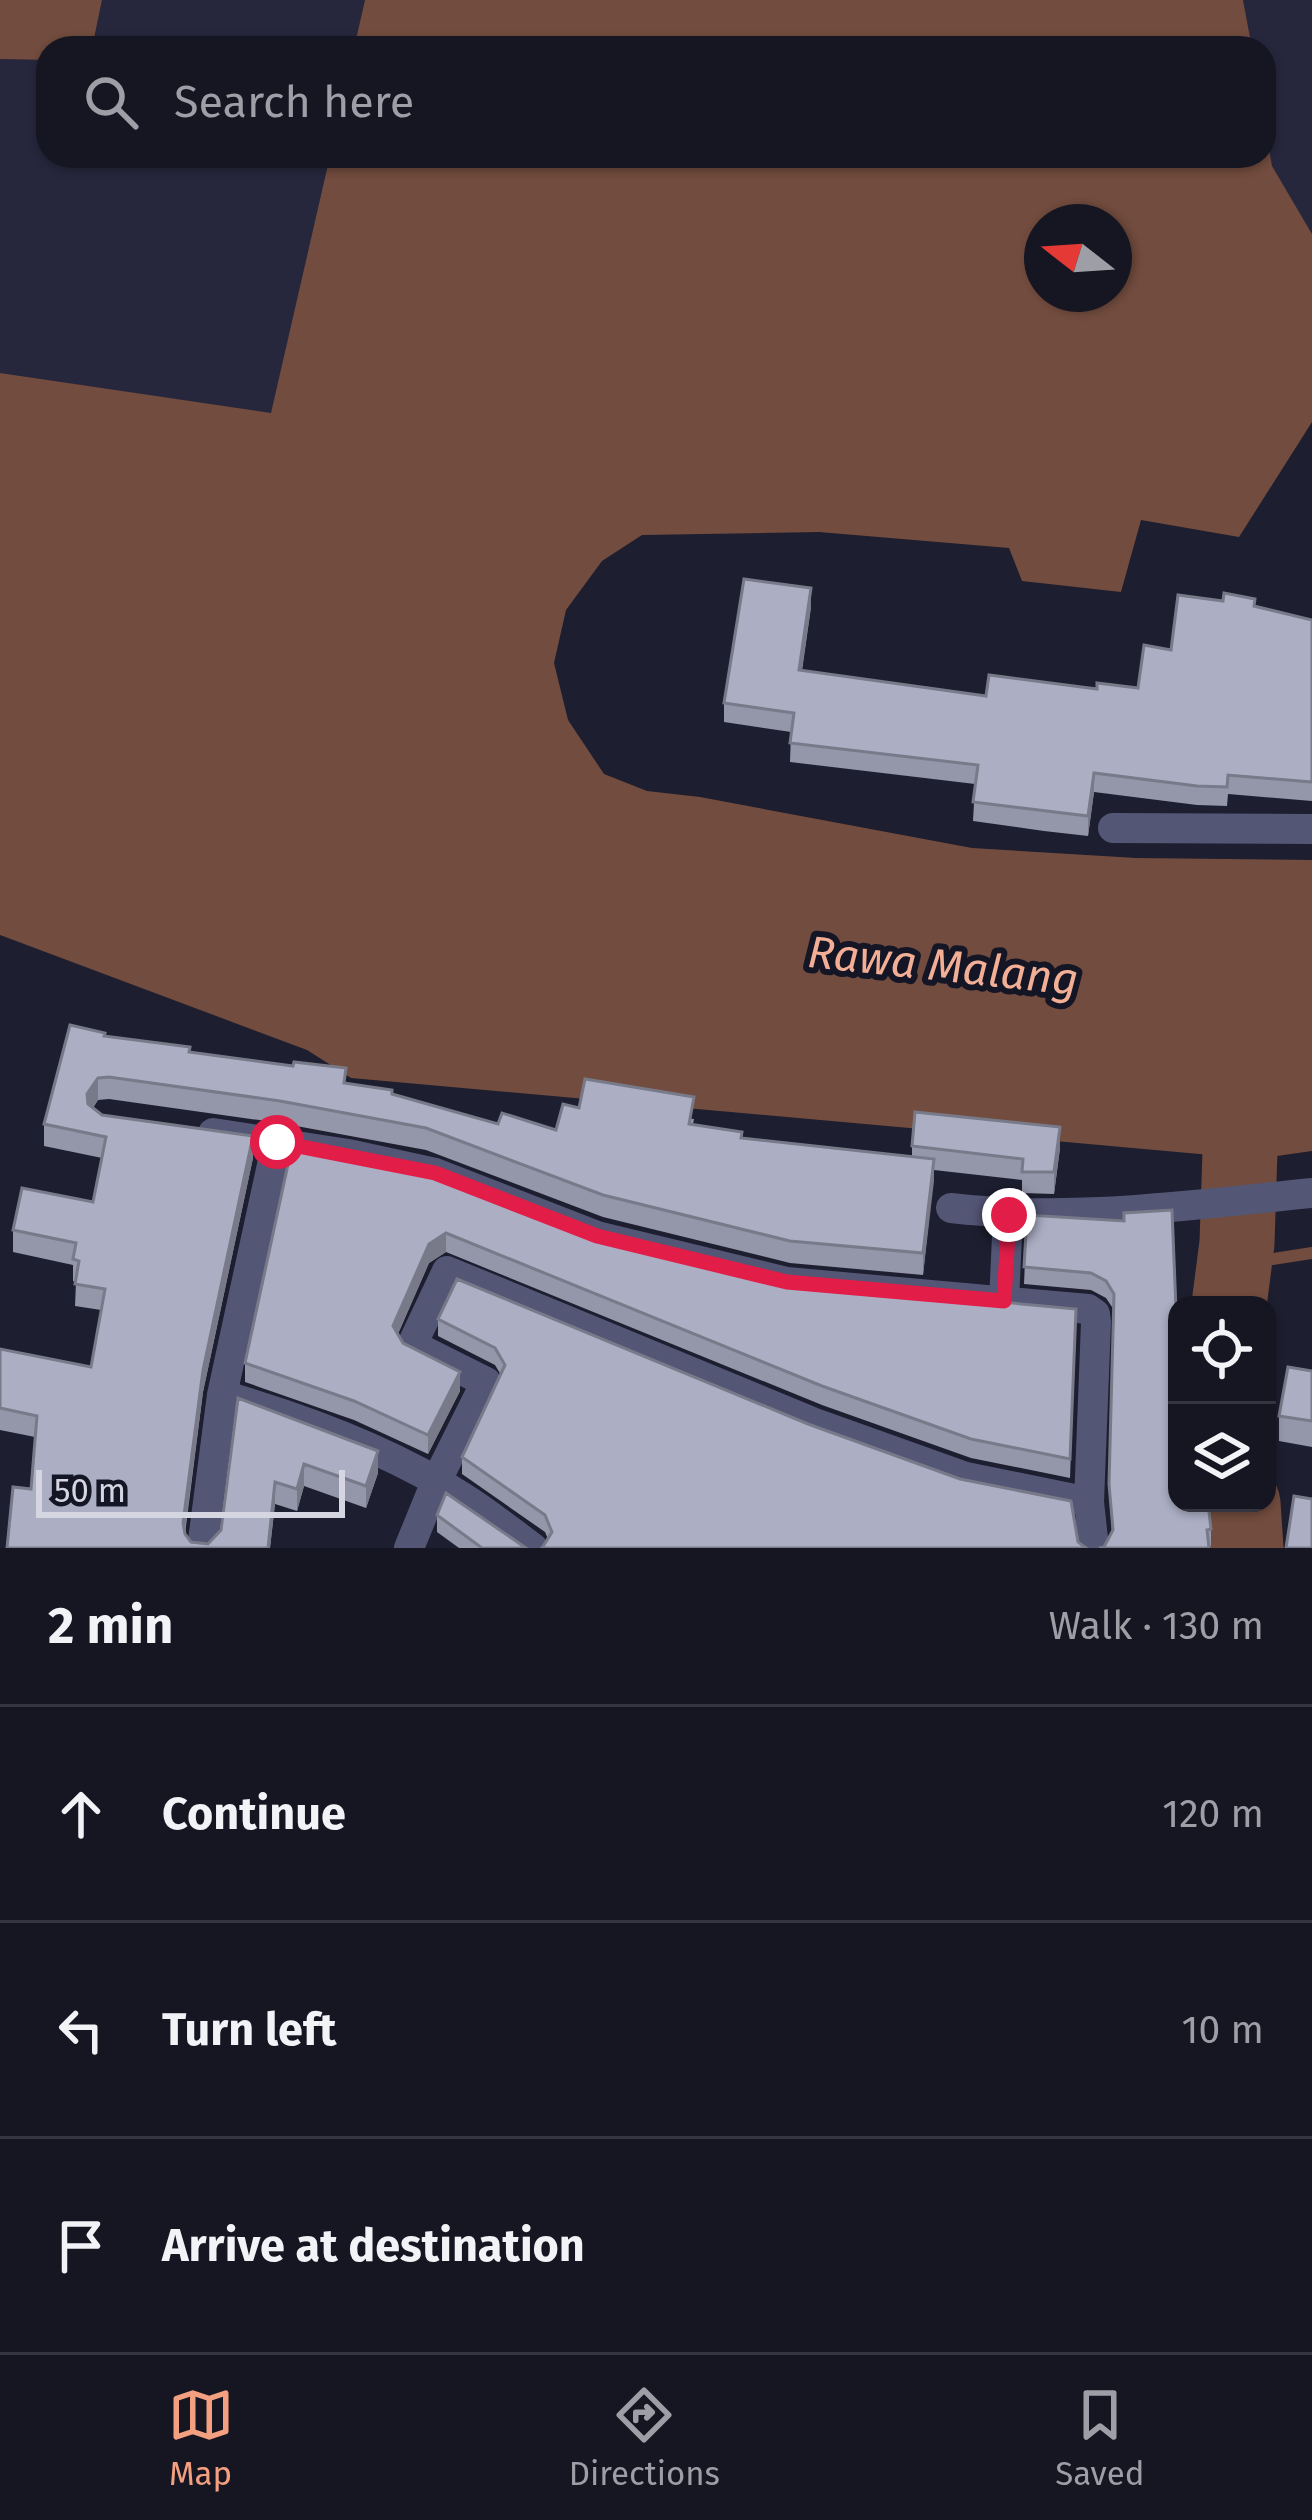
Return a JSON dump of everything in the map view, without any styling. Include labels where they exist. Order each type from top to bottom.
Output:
[{"type":"street","points":[[1113,827],[1312,829]]},
{"type":"street","points":[[191,1130],[435,1173],[597,1236],[787,1282],[1088,1310],[1095,1314],[1089,1502],[1094,1548]]},
{"type":"street","points":[[202,1548],[222,1395],[277,1142]]},
{"type":"street","points":[[951,1208],[1009,1215],[1116,1213],[1312,1193]]},
{"type":"street","points":[[1004,1301],[1009,1215]]},
{"type":"street","points":[[409,1548],[485,1382],[412,1345],[447,1271],[815,1423],[966,1477],[1089,1502]]},
{"type":"street","points":[[222,1395],[302,1419],[436,1482],[533,1548]]},
{"type":"shaded area","points":[[102,0],[365,0],[357,36],[94,36]]},
{"type":"shaded area","points":[[1243,0],[1312,0],[1312,234],[1273,168],[1276,36],[1250,36]]},
{"type":"shaded area","points":[[0,59],[36,60],[36,168],[327,168],[272,414],[0,373]]},
{"type":"water","points":[[0,0],[102,0],[94,36],[36,36],[36,60],[0,59]]},
{"type":"water","points":[[365,0],[1243,0],[1250,36],[357,36]]},
{"type":"water","name":"Rawa Malang","points":[[327,168],[1273,168],[1312,234],[1312,422],[1239,537],[1141,520],[1121,592],[1022,581],[1009,548],[819,532],[642,535],[602,561],[566,610],[554,663],[568,720],[604,774],[647,791],[972,848],[1136,858],[1312,860],[1312,1151],[1255,1159],[351,1078],[307,1050],[0,935],[0,373],[271,413]]},
{"type":"building","points":[[744,579],[811,588],[799,670],[986,696],[989,675],[1097,689],[1097,683],[1138,688],[1144,645],[1171,650],[1178,595],[1223,601],[1224,593],[1255,599],[1254,606],[1312,620],[1312,782],[1228,775],[1227,787],[1197,786],[1094,773],[1088,816],[973,802],[978,765],[790,743],[794,713],[724,703]]},
{"type":"building","points":[[70,1025],[104,1036],[190,1047],[189,1052],[346,1068],[344,1083],[392,1090],[392,1094],[498,1124],[502,1113],[556,1130],[563,1104],[579,1108],[585,1079],[694,1097],[689,1124],[742,1132],[741,1138],[934,1159],[923,1253],[790,1241],[603,1195],[426,1128],[280,1101],[98,1078],[87,1094],[88,1104],[102,1115],[253,1136],[203,1370],[183,1523],[191,1542],[208,1544],[221,1530],[238,1398],[378,1451],[366,1486],[304,1464],[297,1489],[275,1482],[268,1548],[7,1548],[13,1487],[31,1489],[37,1416],[0,1408],[0,1349],[91,1367],[105,1289],[75,1284],[76,1243],[13,1230],[22,1188],[93,1202],[106,1137],[44,1124]]},
{"type":"building","points":[[915,1112],[1060,1127],[1054,1172],[1022,1172],[1023,1159],[912,1146]]},
{"type":"building","points":[[292,1146],[417,1169],[592,1236],[785,1282],[1076,1309],[1070,1459],[971,1439],[822,1386],[446,1233],[429,1244],[393,1326],[403,1343],[460,1372],[428,1435],[354,1401],[245,1363]]},
{"type":"building","points":[[1172,1210],[1175,1296],[1168,1296],[1168,1512],[1209,1512],[1209,1548],[1099,1548],[1113,1530],[1109,1484],[1114,1294],[1106,1281],[1091,1273],[1024,1267],[1027,1215],[1124,1221],[1124,1213]]},
{"type":"building","points":[[457,1279],[808,1424],[960,1479],[1071,1501],[1078,1542],[1086,1548],[542,1548],[552,1532],[545,1515],[462,1457],[505,1365],[495,1348],[438,1319]]},
{"type":"building","points":[[1288,1367],[1312,1371],[1312,1421],[1279,1416]]},
{"type":"building","points":[[446,1493],[526,1548],[482,1548],[437,1515]]},
{"type":"building","points":[[1294,1496],[1312,1499],[1312,1548],[1286,1548]]},
{"type":"waterway","points":[[1230,1296],[1237,1243],[1243,1056]]},
{"type":"waterway","points":[[1234,1265],[1312,1253]]},
{"type":"waterway","points":[[1244,1512],[1246,1548]]},
{"type":"route","points":[[277,1142],[435,1173],[597,1236],[787,1282],[1004,1301],[1009,1215]]}]
